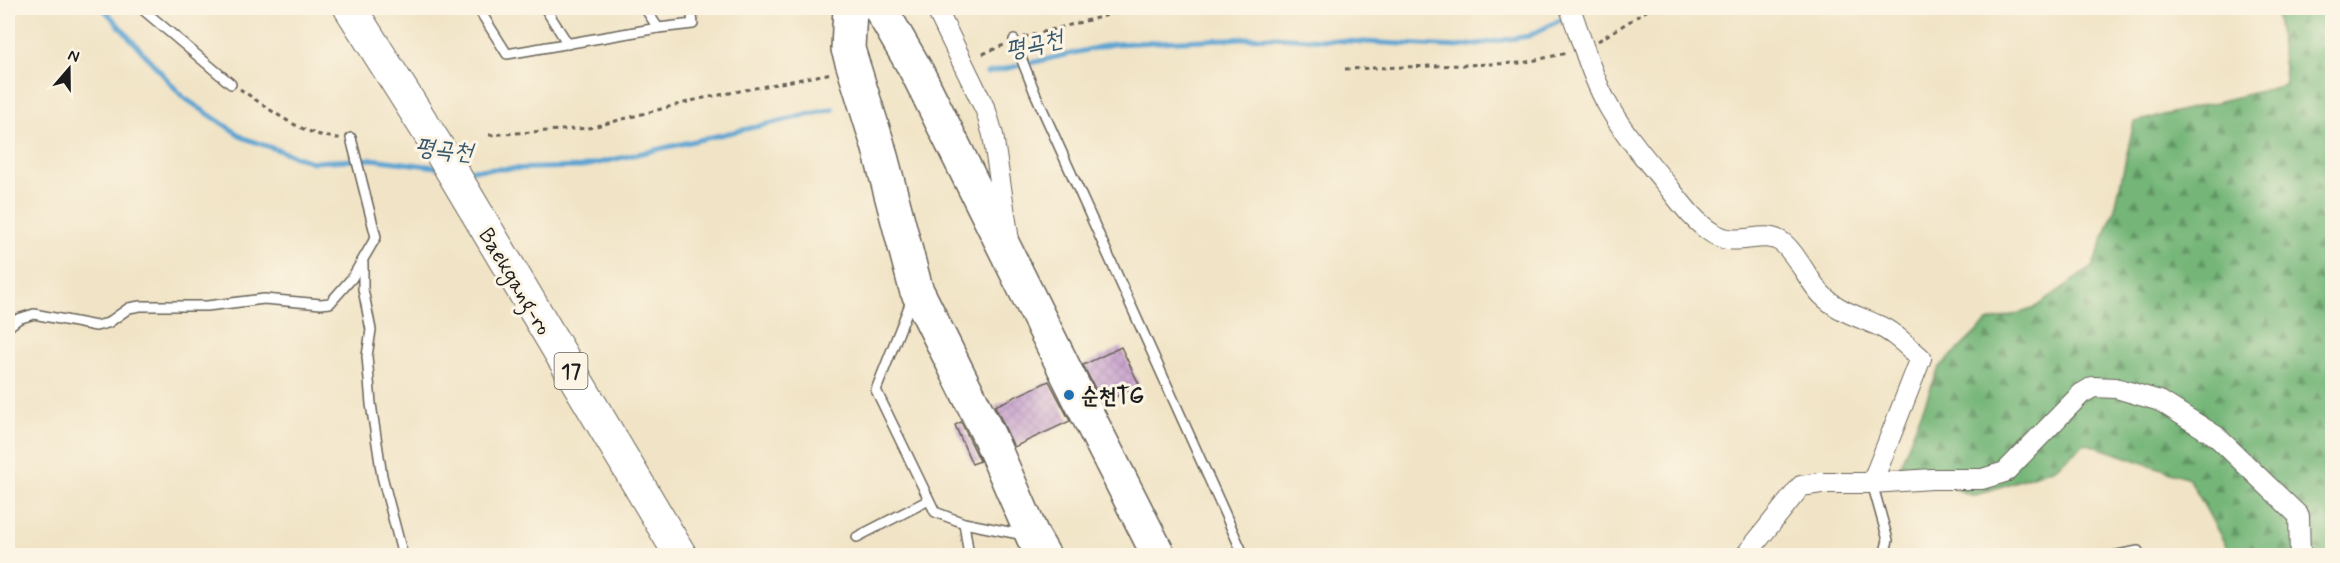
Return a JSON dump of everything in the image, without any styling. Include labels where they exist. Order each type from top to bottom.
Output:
[{"type":"highway","points":[[836,8],[840,61],[878,145],[916,288],[989,436],[1038,546]]},
{"type":"highway","points":[[840,61],[850,8]]},
{"type":"highway","points":[[888,16],[1159,555]]},
{"type":"main road","name":"Baekgang-ro","points":[[350,8],[434,141],[681,555]]},
{"type":"street","points":[[936,8],[986,111],[993,135],[1011,258]]},
{"type":"street","points":[[1570,8],[1609,107],[1626,134],[1690,214],[1714,234],[1732,242],[1766,238],[1779,240],[1787,247],[1819,293],[1830,303],[1879,326],[1921,358],[1872,483]]},
{"type":"street","points":[[1745,555],[1801,486],[1821,483],[1982,479],[2004,472],[2081,394],[2093,387],[2116,388],[2160,401],[2216,436],[2299,516],[2300,555]]},
{"type":"lane","points":[[141,8],[231,84]]},
{"type":"lane","points":[[478,8],[507,54],[693,24],[691,8]]},
{"type":"lane","points":[[545,8],[568,44]]},
{"type":"lane","points":[[645,8],[658,28]]},
{"type":"lane","points":[[1014,40],[1035,93],[1244,555]]},
{"type":"lane","points":[[8,327],[18,319],[33,314],[96,326],[108,323],[129,308],[207,306],[264,299],[330,303],[352,278],[376,237],[351,142]]},
{"type":"lane","points":[[363,262],[363,289],[370,330],[367,356],[371,404],[382,476],[403,555]]},
{"type":"lane","points":[[916,288],[876,390],[935,512],[1038,546]]},
{"type":"lane","points":[[1872,483],[1888,540],[1884,555]]},
{"type":"lane","points":[[857,537],[929,500]]},
{"type":"lane","points":[[964,523],[969,555]]},
{"type":"lane","points":[[2112,555],[2138,550]]},
{"type":"path","points":[[983,54],[1014,40],[1135,8]]},
{"type":"path","points":[[1345,69],[1522,63],[1583,44],[1652,8]]},
{"type":"path","points":[[489,135],[590,128],[840,61]]},
{"type":"path","points":[[231,84],[296,125],[351,142]]},
{"type":"green space","points":[[2276,8],[2332,8],[2332,555],[2231,555],[2189,478],[2085,443],[2055,468],[1973,496],[1900,466],[1939,368],[1987,322],[2033,309],[2093,266],[2115,208],[2134,122],[2286,85]]},
{"type":"building","points":[[1121,347],[1139,384],[1103,404],[1083,365]]},
{"type":"building","points":[[1049,381],[1070,421],[1014,447],[995,406]]},
{"type":"building","points":[[961,422],[980,461],[972,464],[955,425]]},
{"type":"waterway","name":"평곡천","points":[[103,8],[183,97],[244,138],[312,162],[372,159],[436,167]]},
{"type":"waterway","name":"평곡천","points":[[987,73],[1113,44],[1272,37],[1458,47],[1529,36],[1568,16]]},
{"type":"waterway","name":"평곡천","points":[[463,170],[581,167],[833,109]]},
{"type":"place","name":"순천TG","points":[[1069,395]]}]
